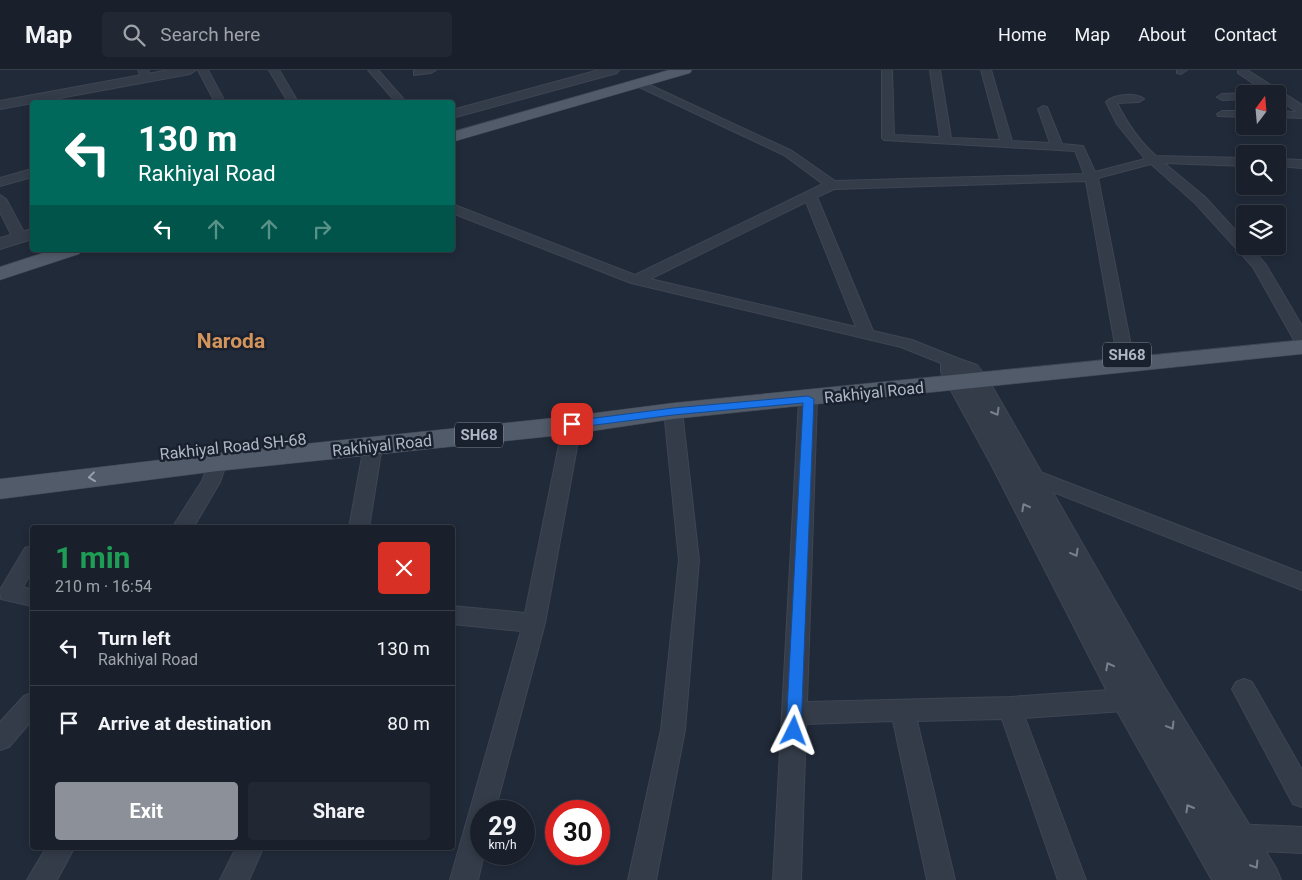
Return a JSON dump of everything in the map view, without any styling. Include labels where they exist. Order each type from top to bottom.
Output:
[{"type":"main road","points":[[455,128],[661,70]]},
{"type":"main road","points":[[455,136],[685,70]]},
{"type":"main road","points":[[548,88],[564,98]]},
{"type":"main road","points":[[0,263],[34,252]]},
{"type":"main road","points":[[0,274],[66,252]]},
{"type":"main road","name":"Rakhiyal Road SH-68","points":[[0,470],[1302,339]]},
{"type":"main road","name":"Rakhiyal Road","points":[[0,489],[218,462],[572,424],[673,411],[808,399],[962,373],[1302,347]]},
{"type":"street","points":[[0,105],[145,74],[201,70]]},
{"type":"street","points":[[44,100],[201,70]]},
{"type":"street","points":[[201,70],[219,100]]},
{"type":"street","points":[[274,70],[292,100]]},
{"type":"street","points":[[373,70],[399,100]]},
{"type":"street","points":[[418,73],[431,70]]},
{"type":"street","points":[[455,113],[614,70]]},
{"type":"street","points":[[887,70],[888,138],[1079,148],[1092,176],[1125,356]]},
{"type":"street","points":[[935,70],[946,141]]},
{"type":"street","points":[[986,70],[1006,144]]},
{"type":"street","points":[[1242,71],[1262,85]]},
{"type":"street","points":[[639,83],[788,153],[832,185]]},
{"type":"street","points":[[1222,96],[1236,96]]},
{"type":"street","points":[[1139,99],[1115,99],[1112,102],[1115,112],[1143,151],[1200,200],[1259,264],[1302,339]]},
{"type":"street","points":[[1286,100],[1302,110]]},
{"type":"street","points":[[0,110],[30,103]]},
{"type":"street","points":[[1042,109],[1057,147]]},
{"type":"street","points":[[1222,114],[1236,114]]},
{"type":"street","points":[[1286,114],[1302,114]]},
{"type":"street","points":[[636,280],[832,185],[1081,179],[1154,160],[1236,162]]},
{"type":"street","points":[[1286,163],[1302,164]]},
{"type":"street","points":[[0,182],[30,174]]},
{"type":"street","points":[[810,196],[866,334]]},
{"type":"street","points":[[0,200],[26,236],[0,244]]},
{"type":"street","points":[[455,209],[636,280],[906,343],[962,373],[1032,475],[1154,697],[1264,880]]},
{"type":"street","points":[[962,373],[1004,466],[1126,700],[1232,880]]},
{"type":"street","points":[[787,880],[808,399]]},
{"type":"street","points":[[642,880],[672,730],[689,560],[673,411]]},
{"type":"street","points":[[486,800],[534,623],[572,424]]},
{"type":"street","points":[[360,525],[373,446]]},
{"type":"street","points":[[184,525],[211,482],[218,462]]},
{"type":"street","points":[[1004,466],[1032,475],[1302,582]]},
{"type":"street","points":[[30,557],[9,593],[30,598]]},
{"type":"street","points":[[455,615],[534,623]]},
{"type":"street","points":[[1244,689],[1302,795]]},
{"type":"street","points":[[794,713],[1010,708],[1154,697]]},
{"type":"street","points":[[0,739],[30,706]]},
{"type":"street","points":[[1010,708],[1072,880]]},
{"type":"street","points":[[902,712],[941,880]]},
{"type":"street","points":[[1207,838],[1238,837],[1302,840]]},
{"type":"street","points":[[41,880],[60,850]]},
{"type":"street","points":[[234,880],[249,850]]},
{"type":"street","points":[[464,880],[470,858]]},
{"type":"district","name":"Naroda","points":[[231,341]]},
{"type":"route","points":[[572,424],[673,411],[808,399],[794,731]]}]
